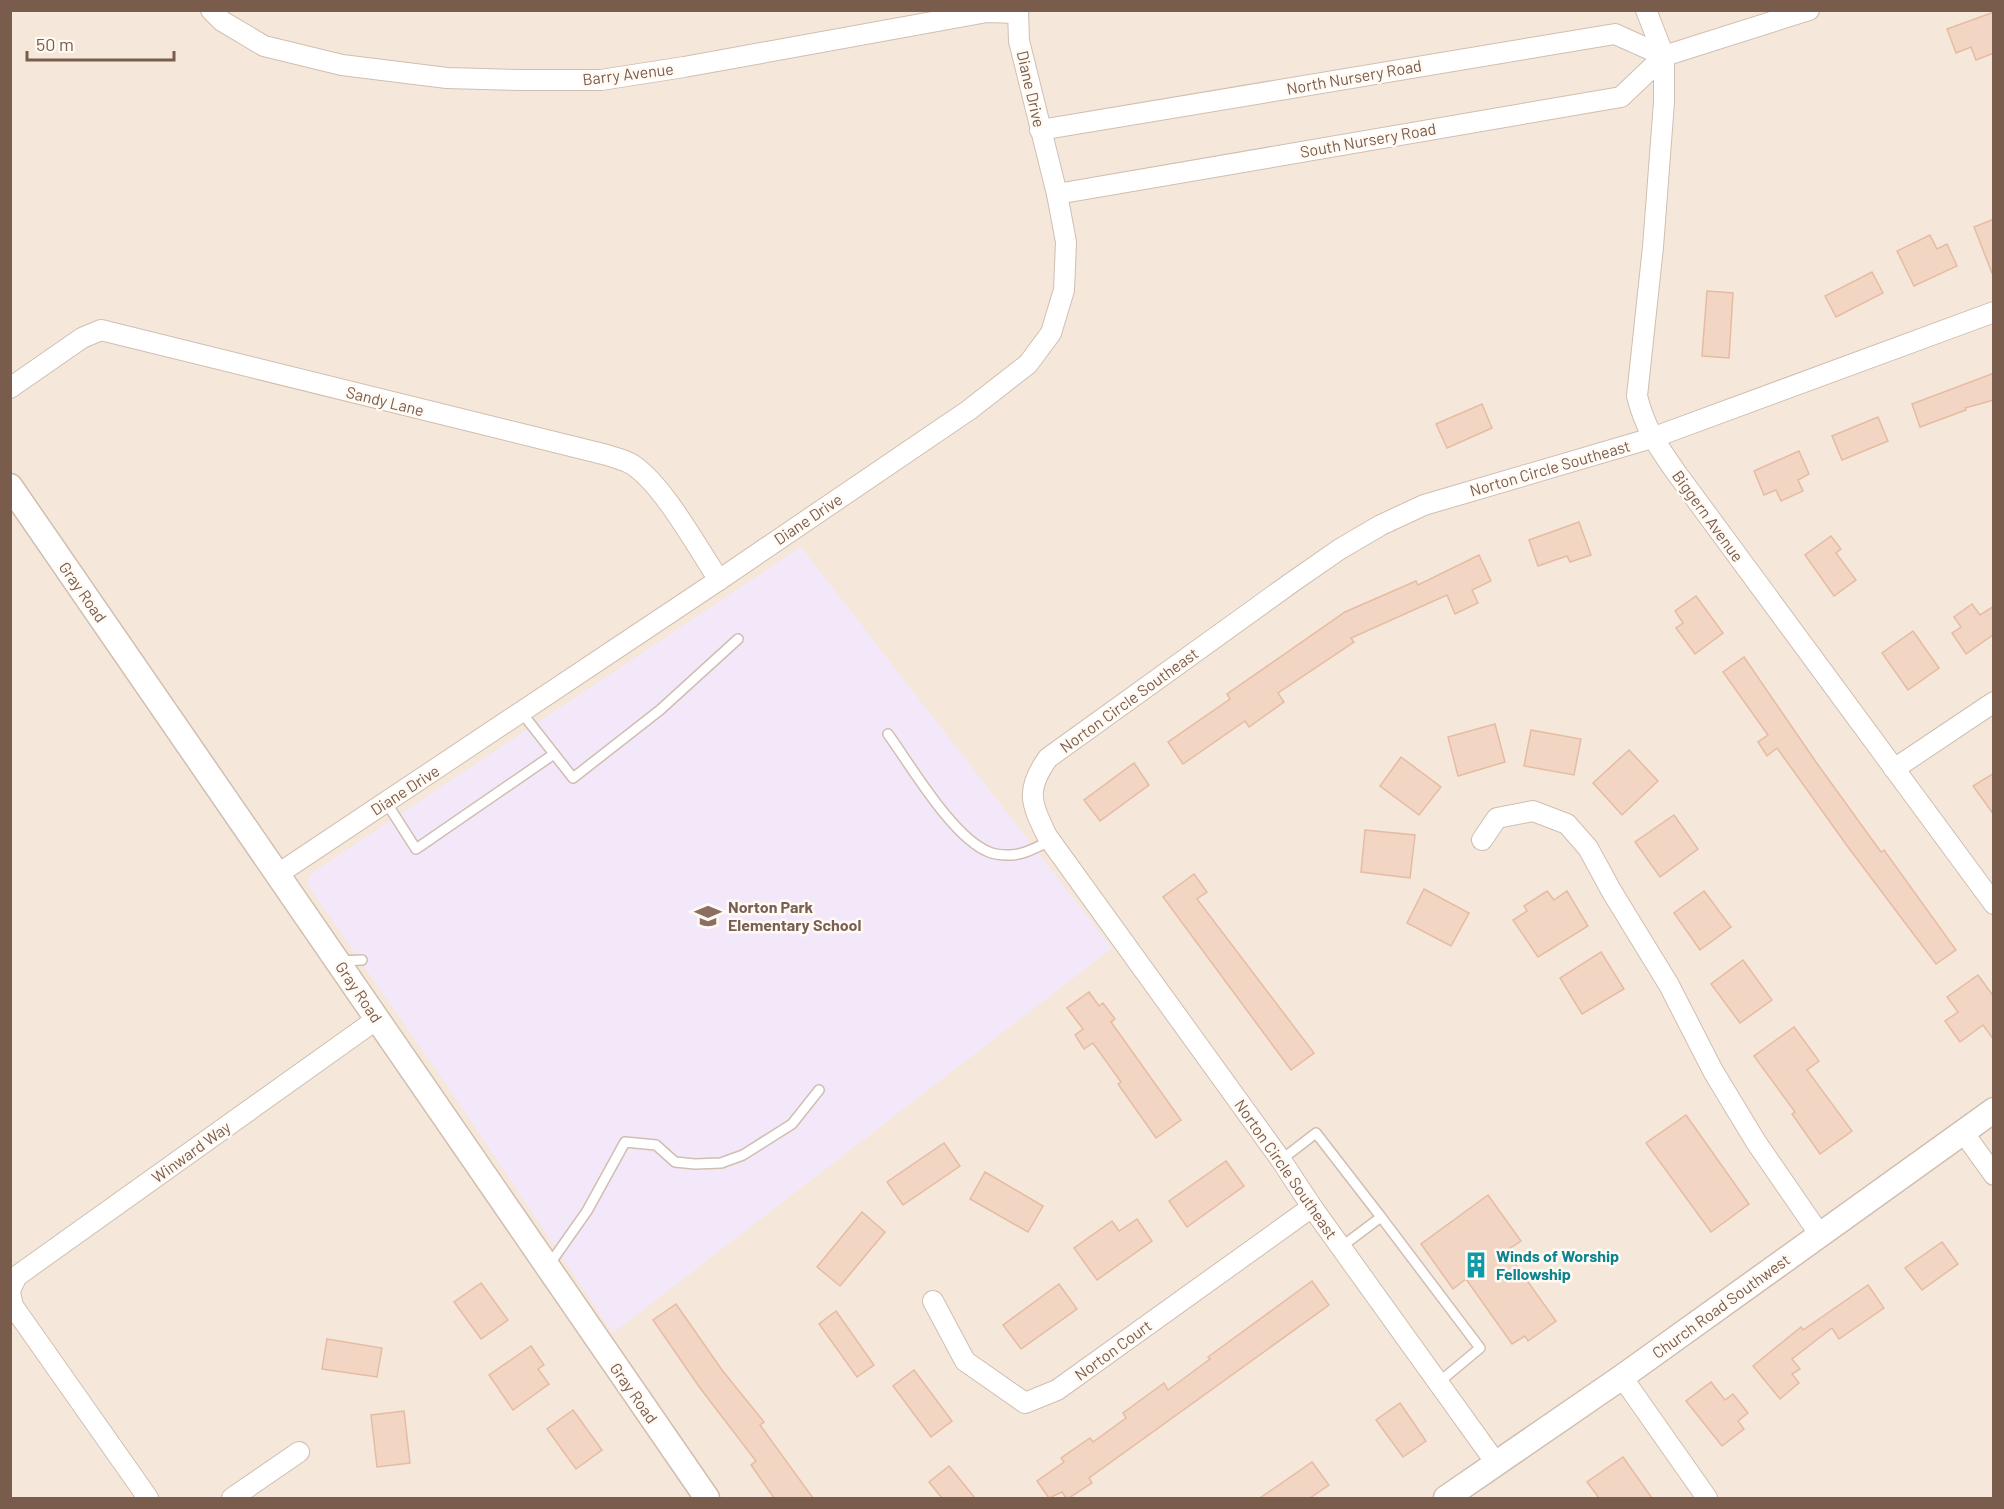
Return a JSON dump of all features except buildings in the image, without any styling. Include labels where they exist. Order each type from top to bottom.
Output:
[{"type":"street","name":"Barry Avenue","points":[[211,10],[222,21],[264,46],[342,65],[447,78],[519,80],[601,80],[987,12],[1018,12]]},
{"type":"street","points":[[1646,10],[1664,56],[1809,10]]},
{"type":"street","name":"Diane Drive","points":[[278,874],[522,713],[969,410],[1028,364],[1051,333],[1064,290],[1065,242],[1057,194],[1019,41],[1018,12]]},
{"type":"street","name":"North Nursery Road","points":[[1040,130],[1615,33],[1664,56]]},
{"type":"street","name":"South Nursery Road","points":[[1057,194],[1621,97],[1664,56]]},
{"type":"street","name":"Biggern Avenue","points":[[1664,56],[1661,147],[1637,396],[1643,418],[1652,438],[1994,904]]},
{"type":"street","name":"Norton Circle Southeast","points":[[1496,1463],[1312,1207],[1281,1160],[1050,841],[1038,817],[1032,789],[1037,774],[1048,758],[1340,549],[1381,525],[1424,506],[1652,438],[1994,312]]},
{"type":"street","name":"Sandy Lane","points":[[10,388],[82,338],[101,330],[607,455],[631,463],[646,476],[663,497],[719,580]]},
{"type":"street","name":"Gray Road","points":[[10,486],[707,1498]]},
{"type":"street","points":[[1894,769],[1994,702]]},
{"type":"street","points":[[1482,840],[1497,818],[1533,811],[1567,824],[1588,848],[1670,985],[1713,1071],[1756,1142],[1821,1234]]},
{"type":"street","name":"Winward Way","points":[[148,1498],[13,1306],[10,1291],[17,1276],[377,1019]]},
{"type":"street","name":"Church Road Southwest","points":[[1446,1498],[1622,1377],[1994,1110]]},
{"type":"street","points":[[1963,1132],[1994,1175]]},
{"type":"street","name":"Norton Court","points":[[933,1301],[965,1361],[1025,1403],[1057,1389],[1312,1207]]},
{"type":"street","points":[[1622,1377],[1707,1498]]},
{"type":"street","points":[[232,1498],[298,1452]]},
{"type":"lane","points":[[522,713],[573,778],[660,710],[738,639]]},
{"type":"lane","points":[[888,734],[945,814],[977,845],[989,852],[1009,856],[1026,852],[1050,841]]},
{"type":"lane","points":[[386,802],[416,849],[554,754]]},
{"type":"lane","points":[[338,961],[362,960]]},
{"type":"lane","points":[[548,1267],[587,1211],[625,1142],[657,1145],[675,1162],[721,1163],[743,1155],[792,1124],[819,1090]]},
{"type":"lane","points":[[1281,1160],[1316,1132],[1480,1348],[1438,1383]]},
{"type":"lane","points":[[1341,1247],[1381,1217]]},
{"type":"shaded area","points":[[11,11],[1993,11],[1993,1498],[11,1498]]},
{"type":"shaded area","name":"Norton Park Elementary School","points":[[801,547],[1112,948],[613,1333],[446,1084],[307,884],[312,873]]},
{"type":"place","name":"Norton Park Elementary School","points":[[708,916]]},
{"type":"place","name":"Winds of Worship Fellowship","points":[[1476,1265]]}]
